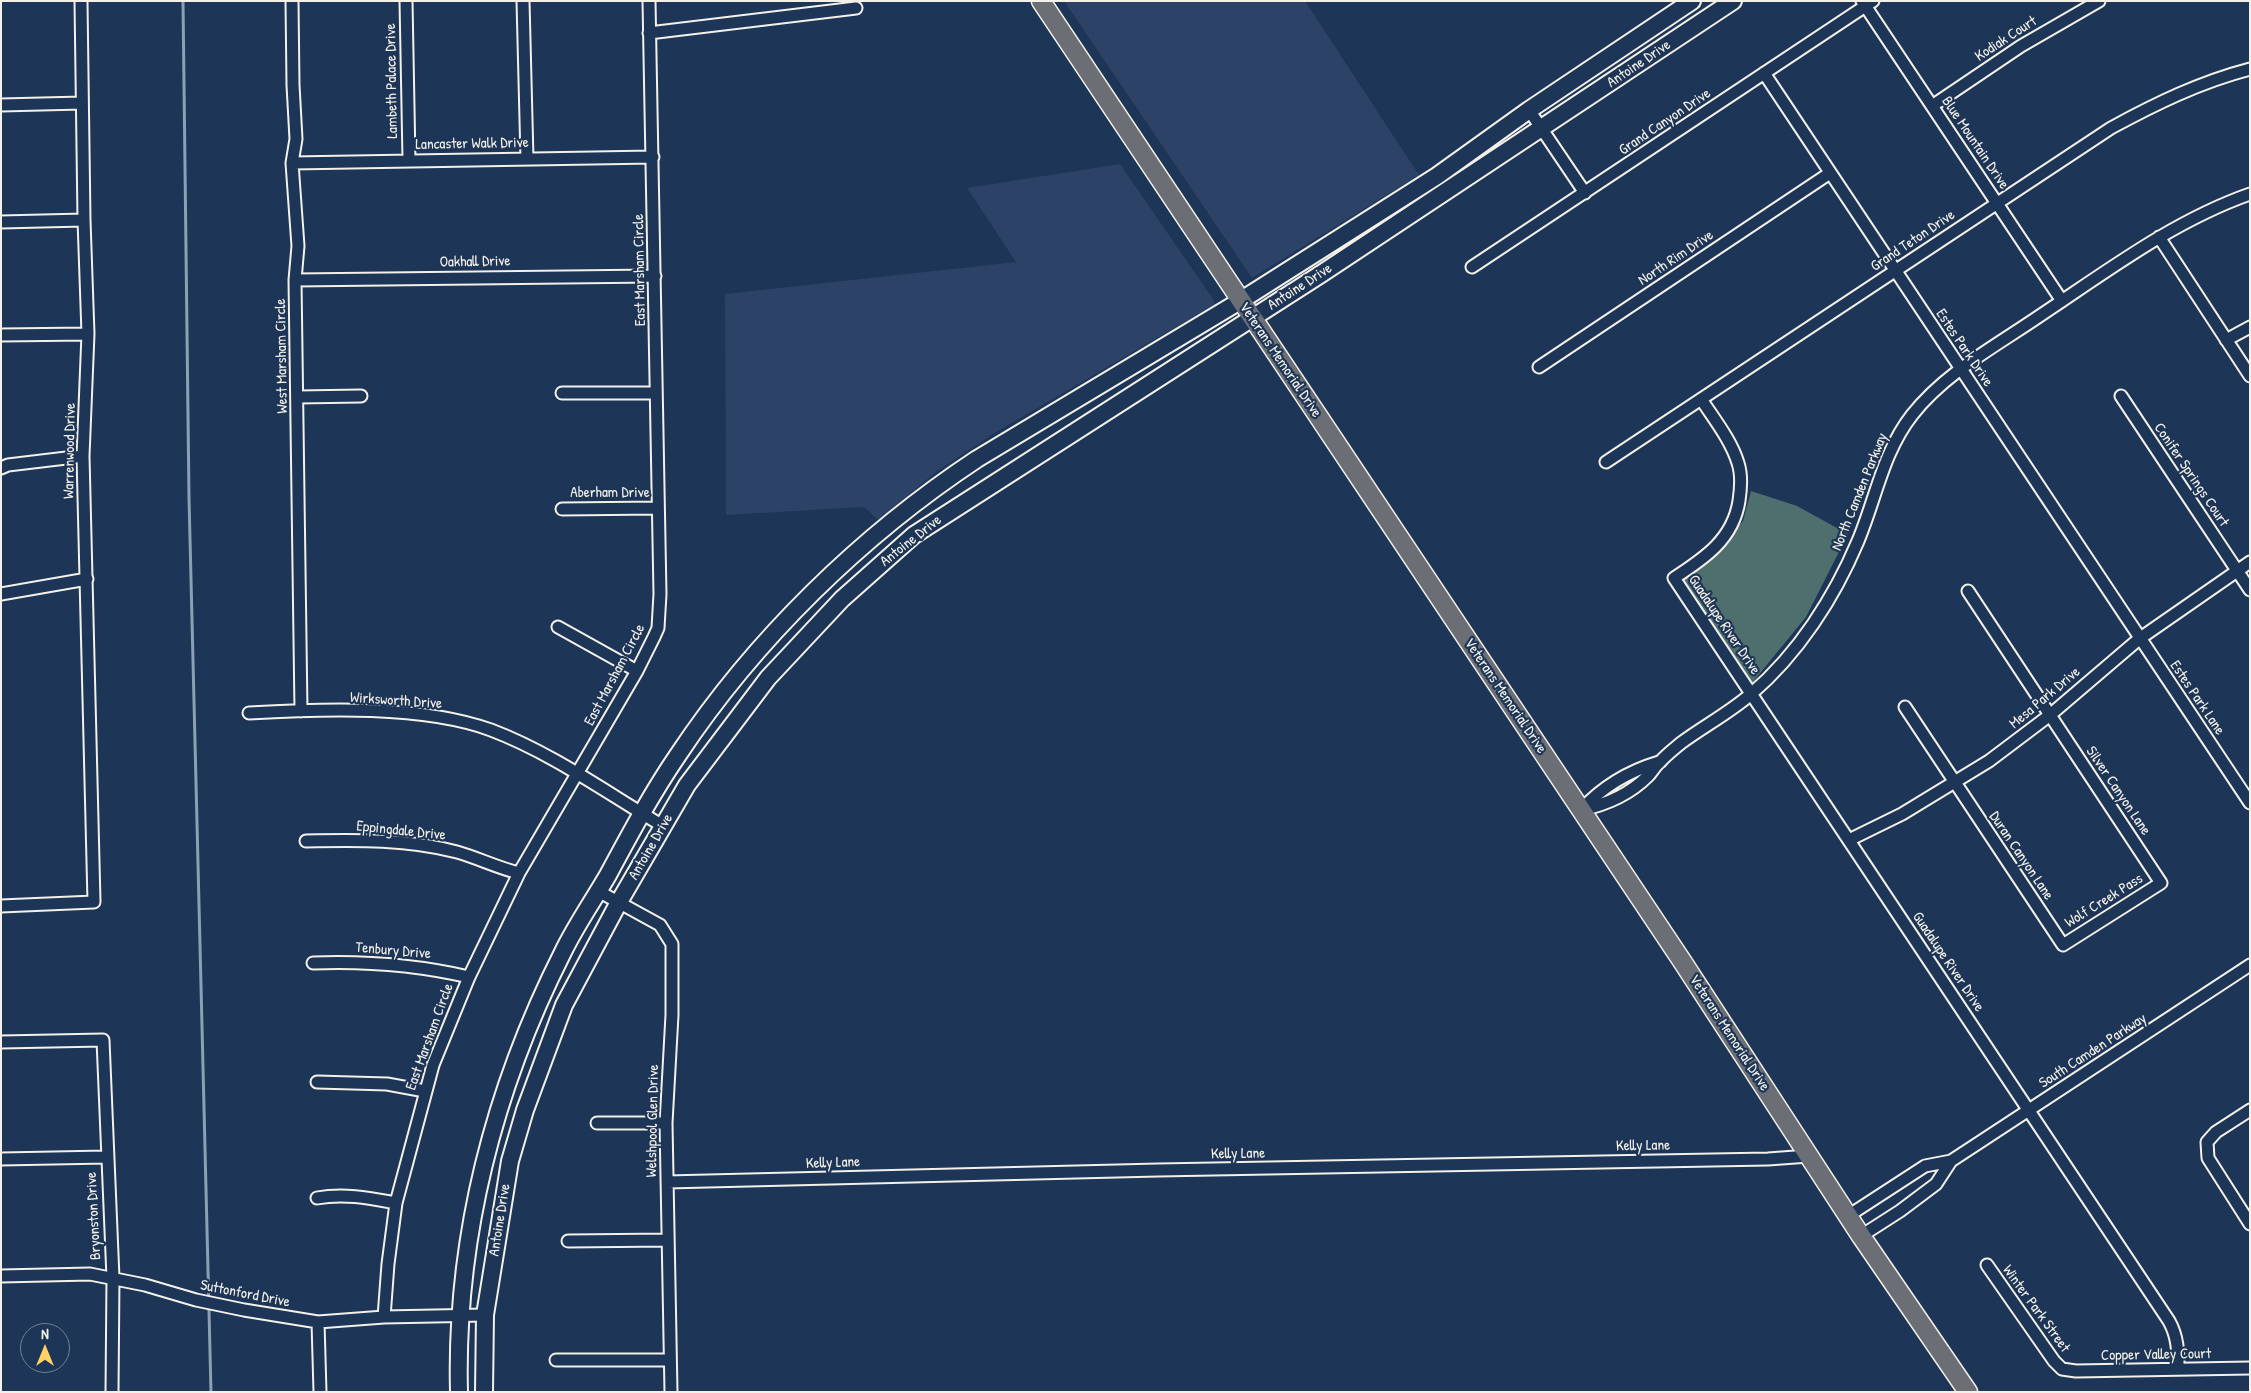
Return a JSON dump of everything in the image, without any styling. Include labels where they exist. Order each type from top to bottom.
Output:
[{"type":"main road","name":"Veterans Memorial Drive","points":[[1041,1],[1687,968],[1861,1236],[1968,1392]]},
{"type":"main road","name":"Antoine Drive","points":[[459,1392],[459,1316],[476,1197],[485,1154],[501,1101],[546,986],[565,948],[642,813],[678,755],[725,691],[800,605],[869,540],[938,484],[1240,301],[1416,189],[1529,110],[1692,1]]},
{"type":"main road","name":"Antoine Drive","points":[[484,1392],[485,1315],[510,1161],[525,1110],[564,1005],[619,902],[687,785],[768,678],[842,598],[914,535],[1542,129],[1733,1]]},
{"type":"main road","points":[[1416,189],[1426,204]]},
{"type":"main road","points":[[501,1101],[525,1110]]},
{"type":"street","name":"Warrenwood Drive","points":[[1,906],[94,902],[83,456],[88,334],[84,220],[81,1]]},
{"type":"street","name":"West Marsham Circle","points":[[292,1],[296,139],[292,163],[298,246],[295,280],[301,711]]},
{"type":"street","name":"Lambeth Palace Drive","points":[[406,1],[408,160]]},
{"type":"street","points":[[523,1],[527,159]]},
{"type":"street","name":"East Marsham Circle","points":[[384,1317],[388,1264],[396,1203],[432,1065],[468,977],[519,873],[637,671],[658,628],[660,594],[649,1]]},
{"type":"street","name":"Kodiak Court","points":[[1932,106],[2020,46],[2099,1]]},
{"type":"street","name":"Blue Mountain Drive","points":[[1867,3],[1932,106],[2062,301]]},
{"type":"street","name":"Grand Canyon Drive","points":[[1472,267],[1867,3]]},
{"type":"street","points":[[649,33],[856,8]]},
{"type":"street","name":"Grand Teton Drive","points":[[1606,462],[2111,128],[2157,102],[2208,82],[2250,69]]},
{"type":"street","name":"Estes Park Drive","points":[[1764,73],[2140,639]]},
{"type":"street","points":[[1,105],[82,103]]},
{"type":"street","points":[[1529,110],[1585,193]]},
{"type":"street","name":"Lancaster Walk Drive","points":[[292,163],[653,156]]},
{"type":"street","name":"North Rim Drive","points":[[1539,367],[1830,173]]},
{"type":"street","name":"North Camden Parkway","points":[[1581,810],[1594,796],[1614,782],[1639,768],[1659,762],[1682,742],[1719,718],[1752,693],[1799,642],[1834,590],[1857,543],[1885,464],[1910,418],[1929,396],[1960,369],[2159,237],[2207,210],[2250,194]]},
{"type":"street","points":[[1,222],[84,220]]},
{"type":"street","points":[[2159,237],[2250,376]]},
{"type":"street","name":"Oakhall Drive","points":[[295,280],[655,276]]},
{"type":"street","points":[[2226,340],[2250,327]]},
{"type":"street","points":[[1,335],[88,334]]},
{"type":"street","points":[[562,393],[656,393]]},
{"type":"street","points":[[298,397],[361,396]]},
{"type":"street","name":"Conifer Springs Court","points":[[2121,396],[2250,590]]},
{"type":"street","name":"Guadalupe River Drive","points":[[1701,399],[1734,454],[1740,472],[1741,490],[1735,517],[1720,543],[1697,563],[1674,578],[2174,1330],[2178,1345],[2178,1369]]},
{"type":"street","points":[[1,468],[8,465],[83,456]]},
{"type":"street","name":"Aberham Drive","points":[[562,509],[658,508]]},
{"type":"street","name":"Mesa Park Drive","points":[[1849,840],[1902,814],[1989,761],[2050,715],[2140,639],[2250,562]]},
{"type":"street","points":[[1,594],[86,578]]},
{"type":"street","name":"Silver Canyon Lane","points":[[1968,591],[2162,883]]},
{"type":"street","points":[[558,627],[637,671]]},
{"type":"street","name":"Estes Park Lane","points":[[2140,639],[2250,803]]},
{"type":"street","name":"Duran Canyon Lane","points":[[1905,707],[2063,945]]},
{"type":"street","name":"Wirksworth Drive","points":[[249,713],[301,711],[415,714],[464,723],[514,740],[578,773],[663,826]]},
{"type":"street","name":"Eppingdale Drive","points":[[306,841],[370,840],[421,845],[456,852],[519,873]]},
{"type":"street","name":"Wolf Creek Pass","points":[[2063,945],[2162,883]]},
{"type":"street","name":"Welshpool Glen Drive","points":[[598,891],[660,925],[672,944],[672,1015],[666,1123],[671,1392]]},
{"type":"street","name":"Tenbury Drive","points":[[313,963],[384,963],[419,967],[468,977]]},
{"type":"street","name":"South Camden Parkway","points":[[1848,1216],[1924,1166],[1951,1161],[2250,965]]},
{"type":"street","name":"Bryonston Drive","points":[[1,1042],[103,1040],[112,1278],[112,1392]]},
{"type":"street","points":[[317,1082],[387,1084],[425,1091]]},
{"type":"street","points":[[2250,1110],[2216,1132],[2207,1142],[2208,1158],[2250,1224]]},
{"type":"street","points":[[597,1123],[666,1123]]},
{"type":"street","name":"Kelly Lane","points":[[668,1182],[1158,1170],[1768,1159],[1809,1156]]},
{"type":"street","points":[[1,1159],[106,1157]]},
{"type":"street","name":"South Camden Parkway","points":[[1861,1236],[1900,1211],[1936,1184],[1951,1161]]},
{"type":"street","points":[[317,1198],[346,1195],[396,1203]]},
{"type":"street","points":[[568,1240],[668,1240]]},
{"type":"street","name":"Winter Park Street","points":[[1987,1265],[2062,1369]]},
{"type":"street","name":"Suttonford Drive","points":[[1,1276],[90,1274],[196,1300],[318,1322],[384,1317],[485,1315]]},
{"type":"street","points":[[318,1322],[320,1392]]},
{"type":"street","points":[[556,1360],[670,1360]]},
{"type":"street","name":"Copper Valley Court","points":[[2062,1369],[2076,1371],[2250,1368]]},
{"type":"shaded area","points":[[1064,1],[1305,1],[1419,175],[1252,278]]},
{"type":"shaded area","points":[[1120,164],[1215,304],[993,434],[936,472],[878,520],[864,507],[726,515],[725,294],[1016,262],[967,188]]},
{"type":"green space","points":[[1751,491],[1797,506],[1848,534],[1806,617],[1752,683],[1683,579],[1709,559],[1743,521]]},
{"type":"waterway","points":[[183,1],[189,498],[211,1392]]}]
